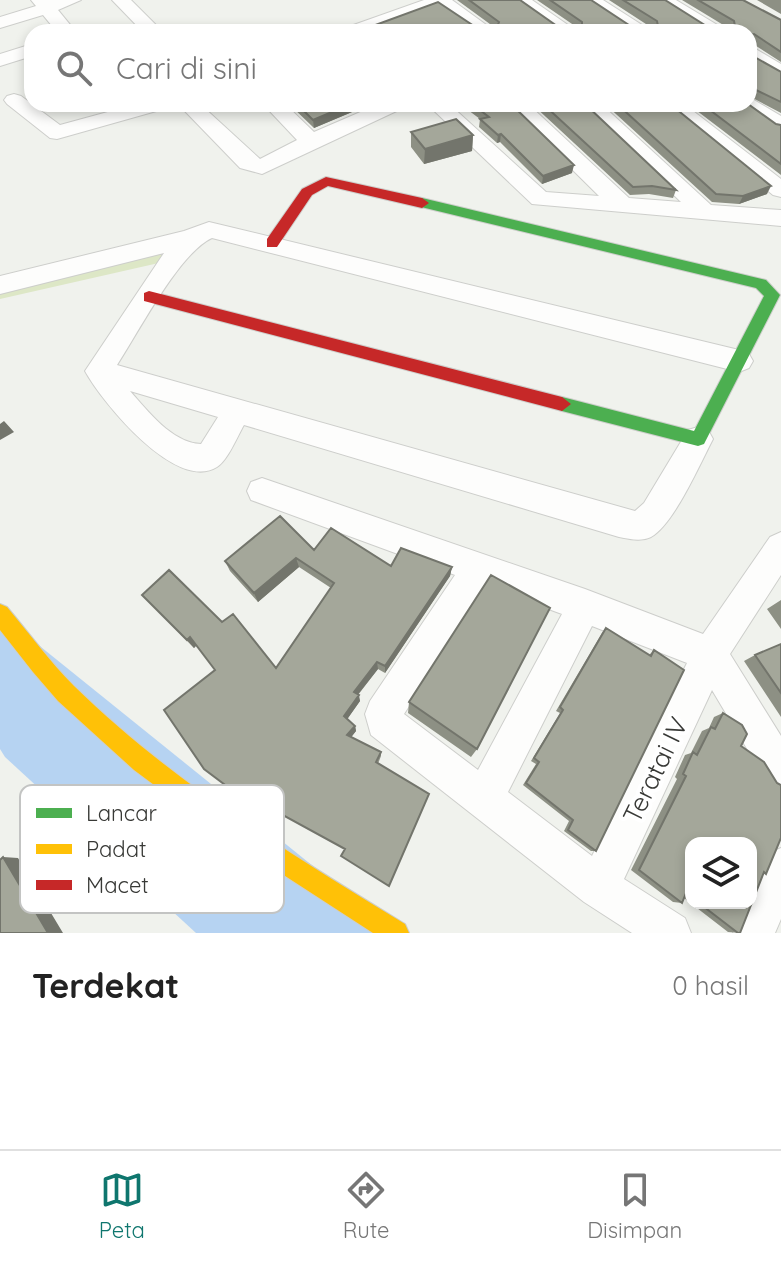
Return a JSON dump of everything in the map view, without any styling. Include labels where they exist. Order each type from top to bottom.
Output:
[{"type":"street","points":[[0,23],[44,4],[72,0]]},
{"type":"street","points":[[121,0],[146,24]]},
{"type":"street","points":[[374,24],[440,0],[475,24]]},
{"type":"street","points":[[520,0],[557,24]]},
{"type":"street","points":[[590,0],[630,24]]},
{"type":"street","points":[[663,0],[706,24]]},
{"type":"street","points":[[44,4],[60,24]]},
{"type":"street","points":[[394,17],[404,24]]},
{"type":"street","points":[[0,60],[24,52]]},
{"type":"street","points":[[757,56],[781,73]]},
{"type":"street","points":[[757,109],[781,126]]},
{"type":"street","points":[[31,112],[57,133],[116,112]]},
{"type":"street","points":[[196,112],[254,167],[262,167],[311,141],[354,112]]},
{"type":"street","points":[[281,112],[311,141]]},
{"type":"street","points":[[446,112],[534,197],[547,201],[781,218]]},
{"type":"street","points":[[524,112],[621,204]]},
{"type":"street","points":[[598,112],[703,210]]},
{"type":"street","points":[[681,112],[781,190]]},
{"type":"street","points":[[99,371],[619,523],[641,526],[655,513],[698,439],[772,295],[761,284],[744,278],[326,181],[307,192],[272,243]]},
{"type":"street","points":[[9,290],[191,238],[209,230],[272,243],[739,361]]},
{"type":"street","points":[[99,371],[172,260],[191,238]]},
{"type":"street","points":[[9,290],[172,260]]},
{"type":"street","points":[[149,297],[698,439]]},
{"type":"street","points":[[99,371],[120,401],[176,452],[194,459],[209,457],[238,410]]},
{"type":"street","points":[[262,491],[477,571],[585,605],[710,654],[781,771]]},
{"type":"street","name":"Teratai IV","points":[[599,887],[710,654],[778,558]]},
{"type":"street","points":[[477,571],[383,714],[384,722],[599,887],[670,933]]},
{"type":"street","points":[[483,800],[585,605]]},
{"type":"street","points":[[0,614],[66,693],[172,785]]},
{"type":"street","points":[[284,862],[396,933]]},
{"type":"street","points":[[754,933],[781,868]]},
{"type":"green space","points":[[191,238],[172,260],[0,299],[0,285]]},
{"type":"water","points":[[0,614],[212,785],[35,785],[0,749]]},
{"type":"water","points":[[284,843],[396,933],[196,933],[174,913],[284,913]]},
{"type":"building","points":[[469,0],[520,0],[554,24],[498,24]]},
{"type":"building","points":[[550,0],[591,0],[627,24],[582,24]]},
{"type":"building","points":[[623,0],[665,0],[703,24],[658,24]]},
{"type":"building","points":[[698,0],[743,0],[781,20],[781,52],[757,36],[757,24],[735,24]]},
{"type":"building","points":[[438,2],[471,24],[378,24]]},
{"type":"building","points":[[757,58],[781,72],[781,102],[757,90]]},
{"type":"building","points":[[757,110],[781,125],[781,164],[713,112]]},
{"type":"building","points":[[305,112],[332,112],[313,120]]},
{"type":"building","points":[[482,112],[519,112],[574,165],[543,176],[501,134],[498,135],[480,119],[489,117]]},
{"type":"building","points":[[552,112],[593,112],[676,190],[633,187]]},
{"type":"building","points":[[626,112],[680,112],[771,186],[743,196],[716,194]]},
{"type":"building","points":[[456,119],[473,135],[425,149],[411,132]]},
{"type":"building","points":[[280,516],[314,550],[331,528],[391,566],[401,548],[452,567],[385,666],[377,662],[354,692],[359,695],[344,716],[355,726],[347,735],[381,752],[376,762],[429,794],[389,886],[341,856],[345,849],[284,816],[284,785],[225,785],[204,769],[164,710],[215,670],[190,637],[187,640],[142,595],[169,570],[222,622],[233,614],[276,668],[334,583],[296,558],[254,593],[225,561]]},
{"type":"building","points":[[491,575],[550,608],[477,749],[409,702]]},
{"type":"building","points":[[606,628],[651,656],[654,650],[684,670],[596,851],[568,830],[573,820],[526,783],[539,762],[534,758],[563,710],[560,707]]},
{"type":"building","points":[[781,644],[781,693],[755,655]]},
{"type":"building","points":[[723,713],[742,725],[747,734],[741,746],[764,762],[781,785],[781,838],[757,890],[757,837],[685,837],[685,896],[682,903],[639,870],[686,776],[683,774],[693,752],[697,755],[711,727],[715,729]]},
{"type":"building","points":[[3,857],[20,886],[20,913],[36,913],[48,933],[0,933],[0,860]]},
{"type":"building","points":[[707,909],[749,909],[738,933]]},
{"type":"traffic: fast","points":[[422,203],[744,278],[761,284],[772,295],[698,439],[562,404]]},
{"type":"traffic: slow","points":[[0,614],[66,693],[103,729],[172,785]]},
{"type":"traffic: slow","points":[[284,863],[396,933]]},
{"type":"traffic: jam","points":[[272,243],[307,192],[326,181],[422,203]]},
{"type":"traffic: jam","points":[[149,297],[562,404]]}]
